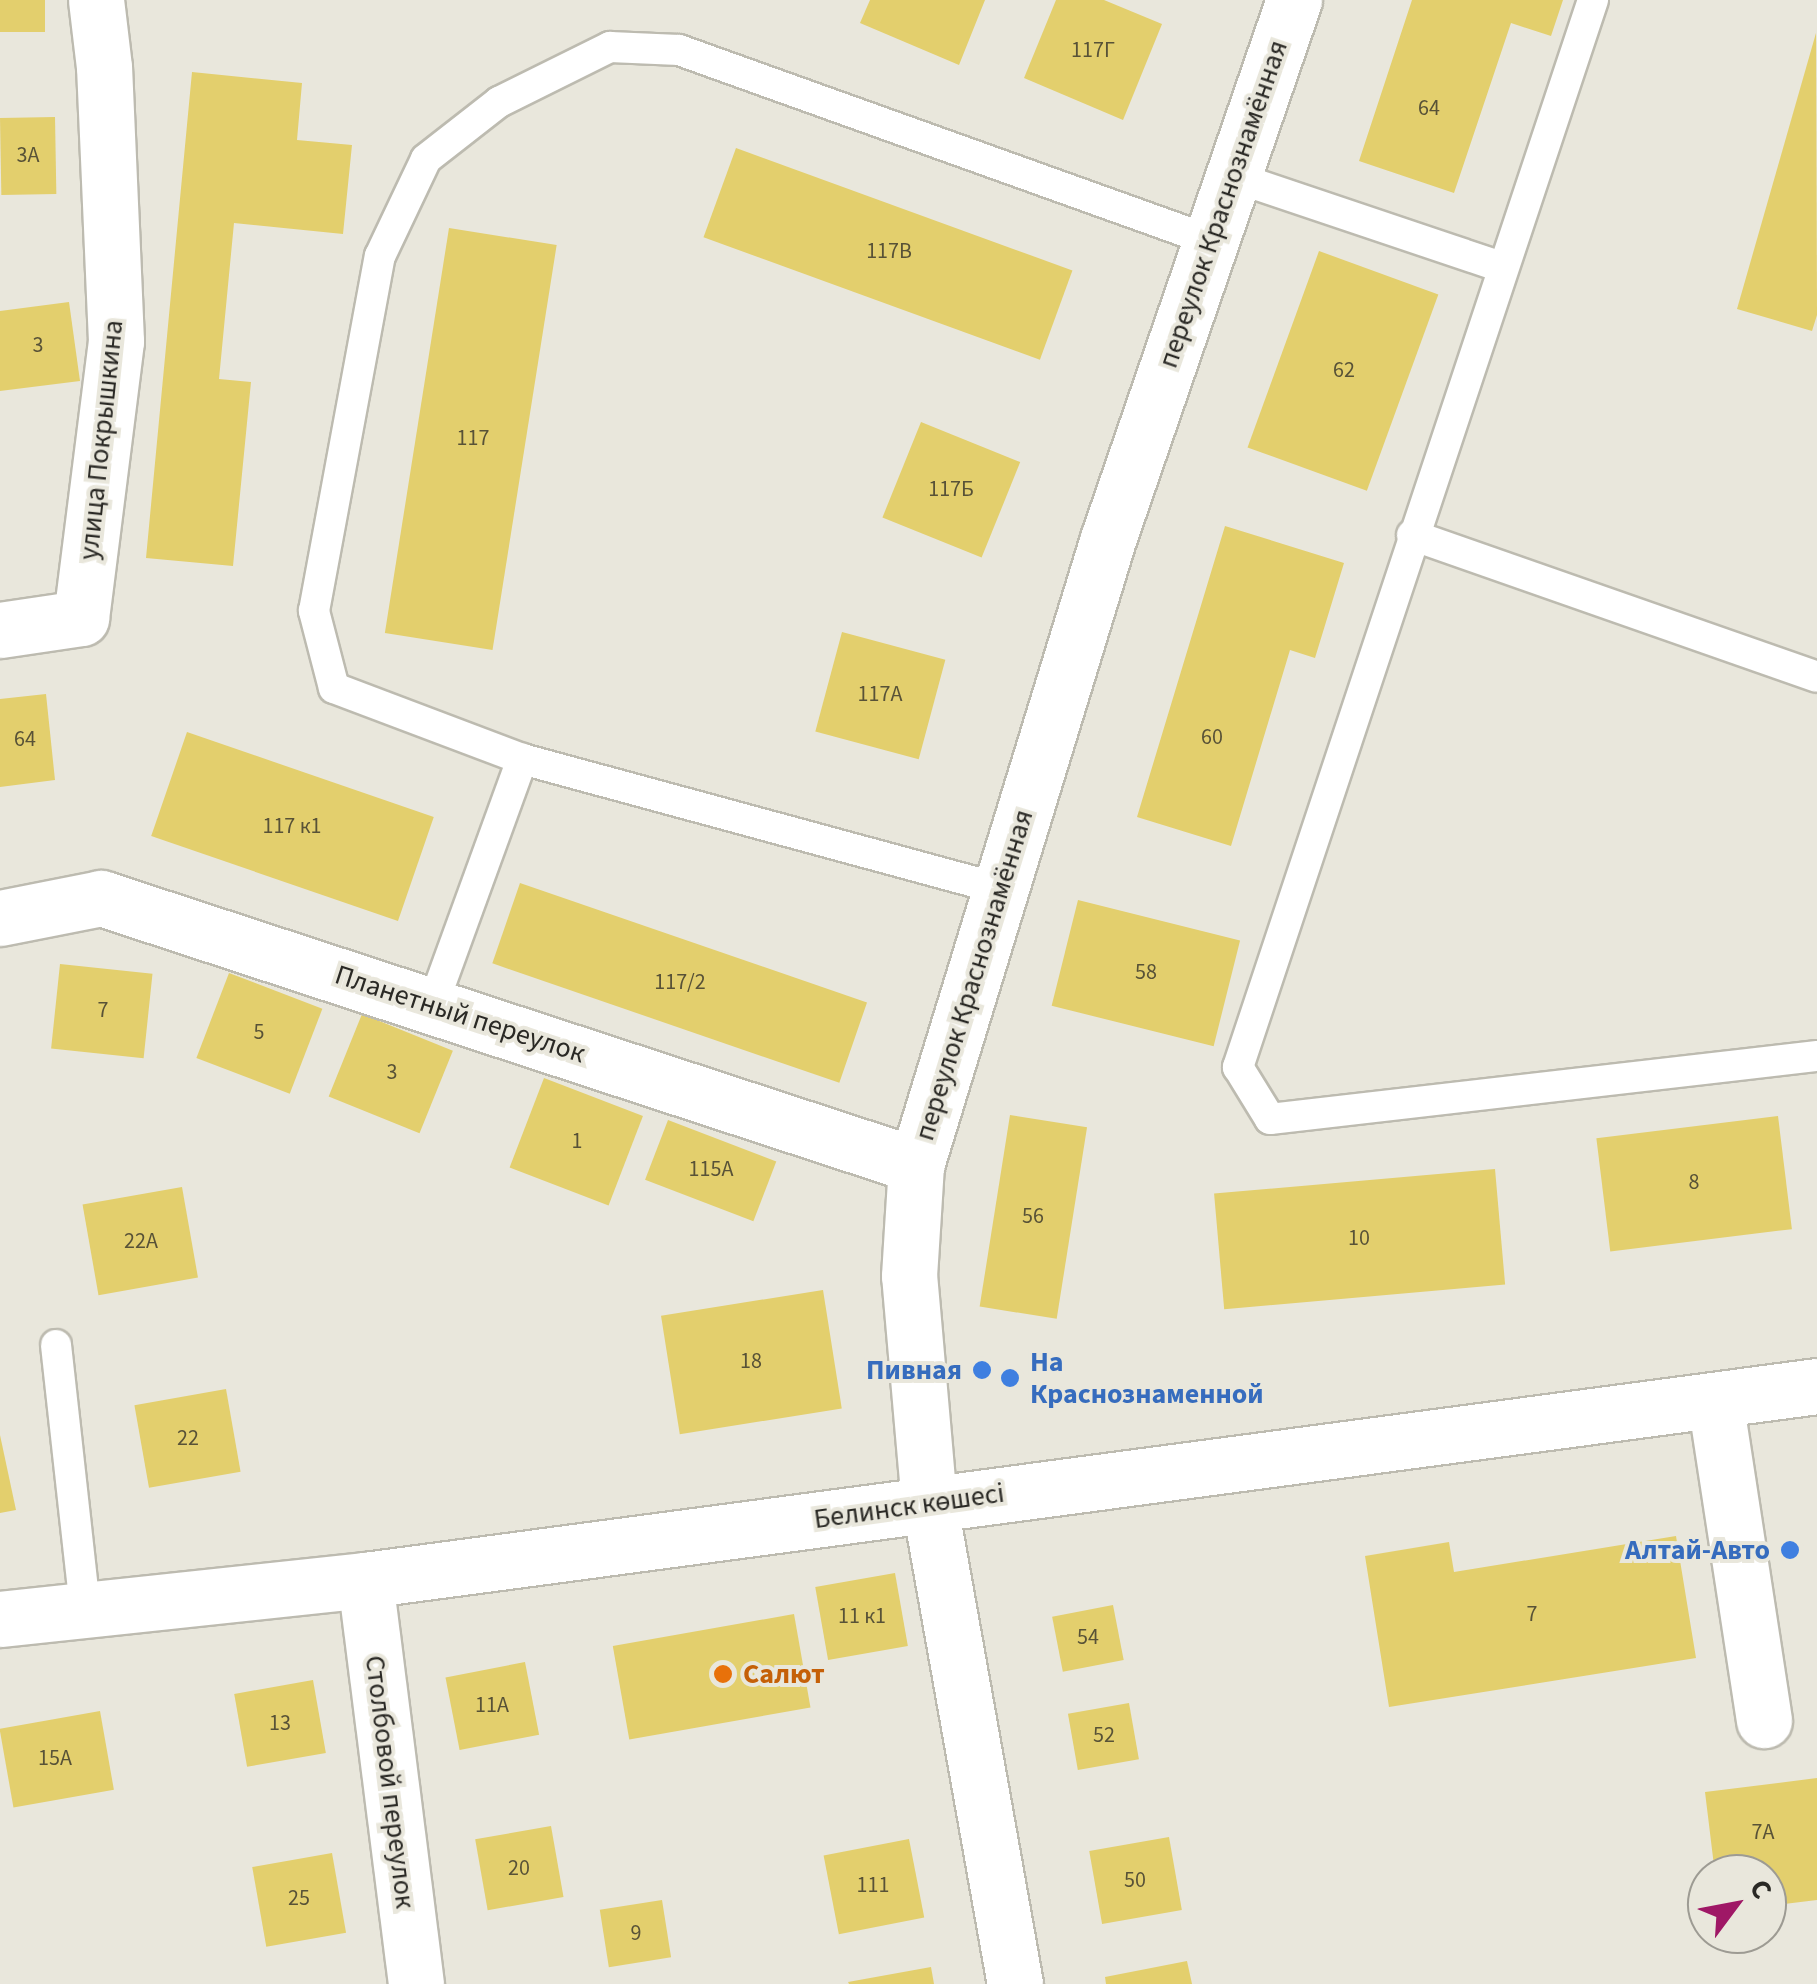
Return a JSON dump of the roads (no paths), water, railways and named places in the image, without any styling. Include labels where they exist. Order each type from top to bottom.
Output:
[{"type":"street","name":"улица Покрышкина","points":[[0,630],[82,618],[116,342],[104,67],[96,0]]},
{"type":"street","name":"переулок Краснознамённая","points":[[1015,1984],[929,1503],[909,1276],[916,1164],[1108,539],[1294,0]]},
{"type":"street","name":"Планетный переулок","points":[[0,918],[101,898],[916,1164]]},
{"type":"street","name":"Белинск көшесі","points":[[0,1618],[85,1606],[365,1580],[1817,1386]]},
{"type":"street","points":[[1714,1400],[1764,1720]]},
{"type":"street","name":"Столбовой переулок","points":[[365,1580],[416,1984]]},
{"type":"lane","points":[[1592,0],[1238,1067],[1270,1119],[1817,1056]]},
{"type":"lane","points":[[1000,889],[522,760],[334,688],[314,611],[380,256],[426,158],[499,102],[610,48],[679,50],[1209,240]]},
{"type":"lane","points":[[1234,177],[1502,267]]},
{"type":"lane","points":[[1412,536],[1817,678]]},
{"type":"lane","points":[[432,1004],[522,760]]},
{"type":"lane","points":[[56,1345],[85,1606]]},
{"type":"place","name":"Пивная","points":[[982,1370]]},
{"type":"place","name":"На Краснознаменной","points":[[1010,1378]]},
{"type":"place","name":"Алтай-Авто","points":[[1790,1550]]},
{"type":"place","name":"Салют","points":[[723,1674]]}]
